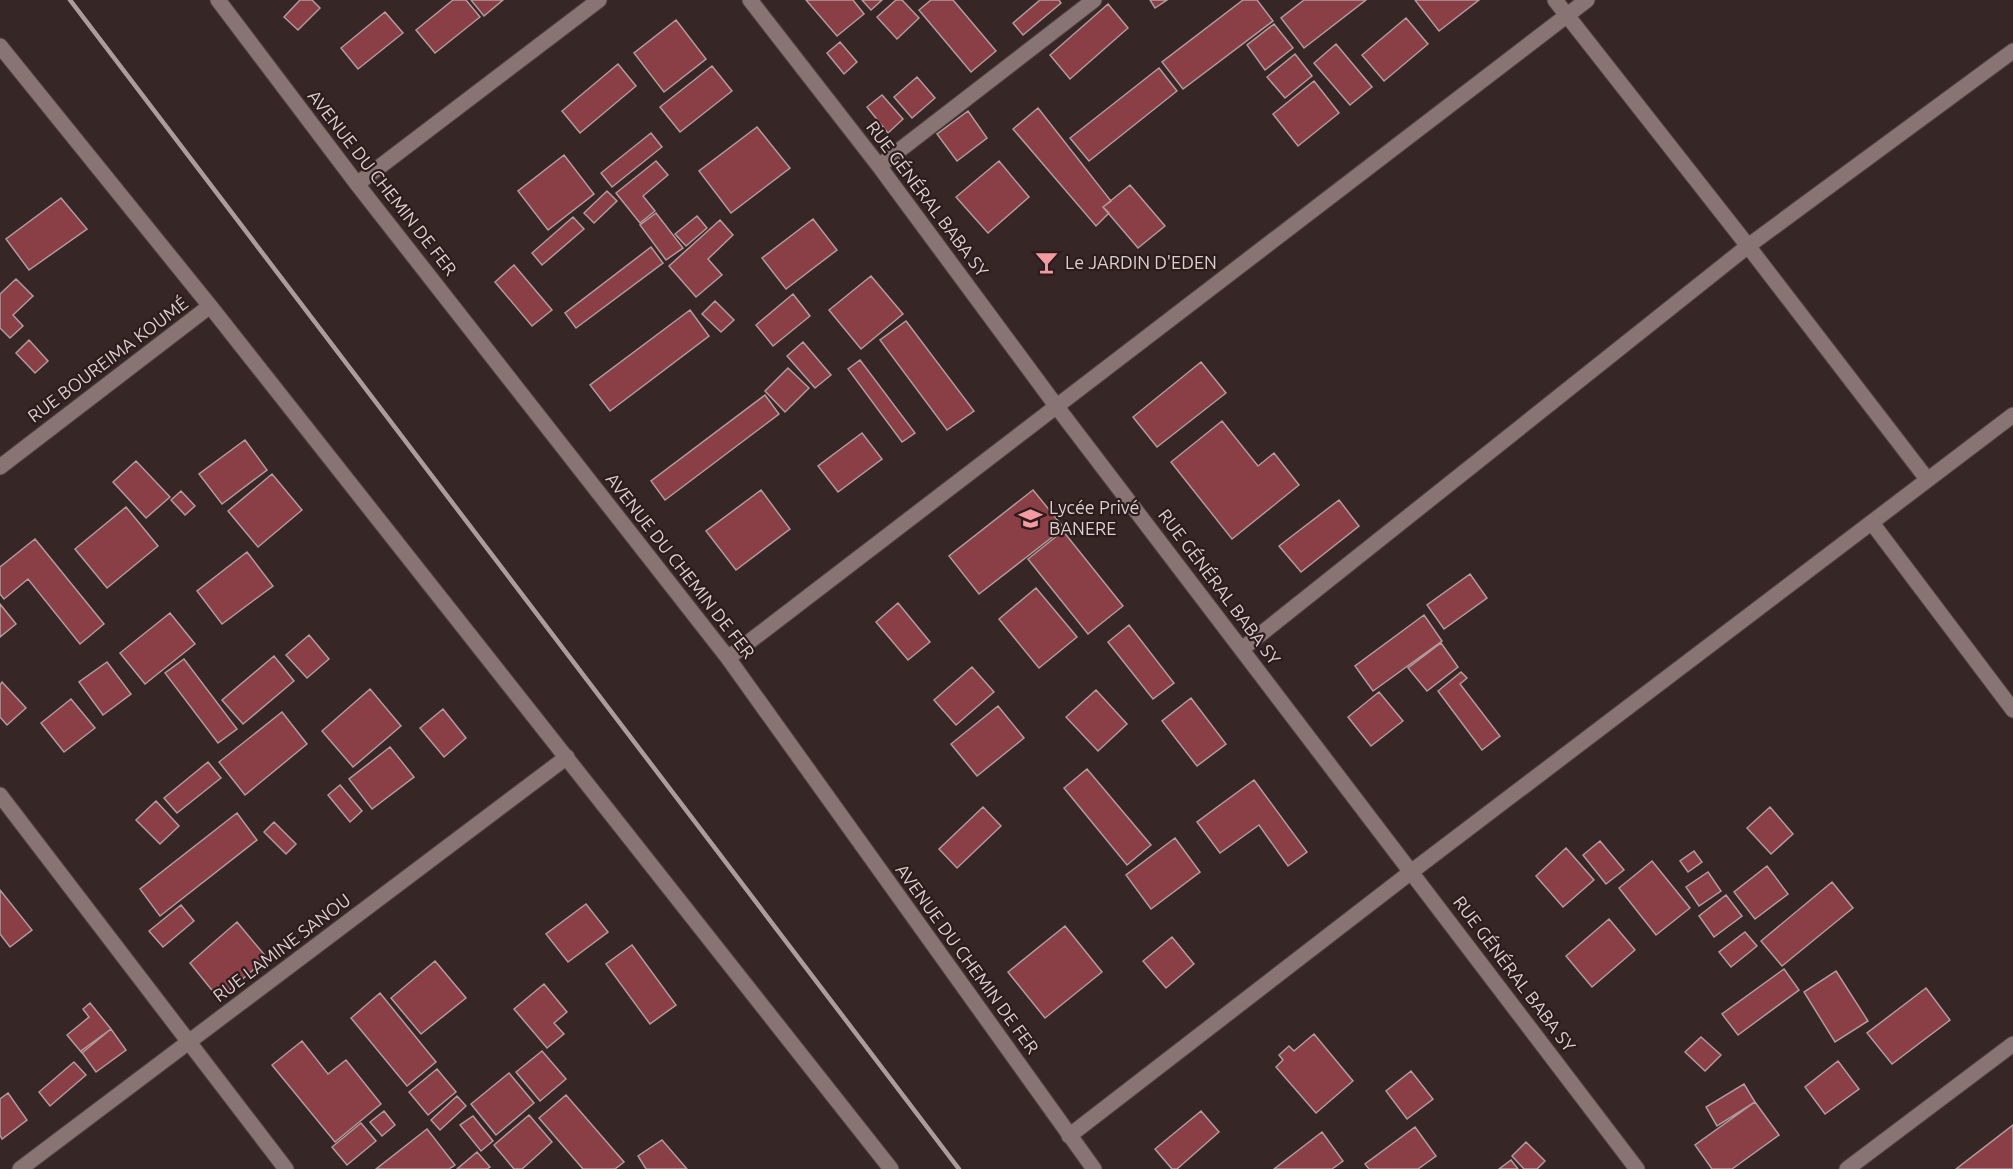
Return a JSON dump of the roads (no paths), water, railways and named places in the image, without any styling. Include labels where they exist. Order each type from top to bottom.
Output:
[{"type":"street","name":"AVENUE DU CHEMIN DE FER","points":[[218,0],[357,184],[728,658],[1094,1169]]},
{"type":"street","points":[[357,184],[599,0]]},
{"type":"street","name":"RUE GÉNÉRAL BABA SY","points":[[750,0],[879,166],[1057,407],[1637,1169]]},
{"type":"street","points":[[879,166],[1094,0]]},
{"type":"street","points":[[1555,0],[1927,479]]},
{"type":"street","points":[[728,658],[1587,0]]},
{"type":"street","points":[[0,46],[210,306],[891,1169]]},
{"type":"street","points":[[1242,648],[1748,246],[2013,51]]},
{"type":"street","name":"RUE BOUREIMA KOUMÉ","points":[[0,467],[210,306]]},
{"type":"street","points":[[1069,1136],[1411,872],[2013,414]]},
{"type":"street","points":[[1872,523],[2013,710]]},
{"type":"street","name":"RUE LAMINE SANOU","points":[[20,1169],[567,757]]},
{"type":"street","points":[[0,795],[286,1169]]},
{"type":"street","points":[[1847,1169],[2013,1044]]},
{"type":"railway","points":[[70,0],[959,1169]]},
{"type":"place","name":"Le JARDIN D'EDEN","points":[[1047,263]]},
{"type":"place","name":"Lycée Privé BANERE","points":[[1031,518]]}]
